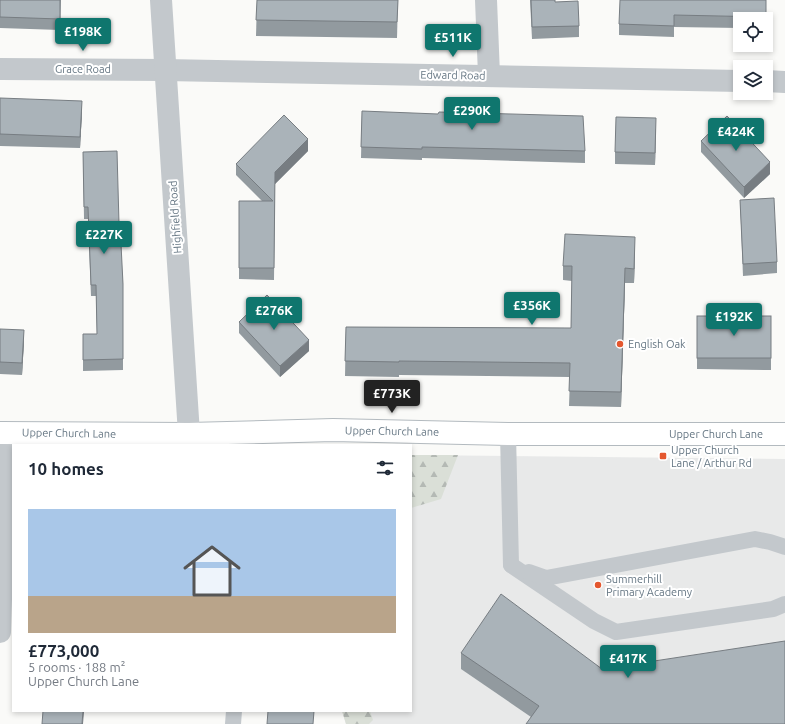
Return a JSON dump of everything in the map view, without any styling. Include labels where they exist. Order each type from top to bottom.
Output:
[{"type":"main road","name":"Upper Church Lane","points":[[3,433],[189,434],[333,430],[508,434],[785,434]]},
{"type":"street","name":"Highfield Road","points":[[161,0],[189,434]]},
{"type":"street","points":[[486,0],[489,75]]},
{"type":"street","name":"Grace Road","points":[[0,69],[165,70]]},
{"type":"street","name":"Edward Road","points":[[165,70],[733,81]]},
{"type":"street","points":[[773,81],[785,82]]},
{"type":"street","points":[[0,632],[3,433]]},
{"type":"lane","points":[[508,434],[511,565]]},
{"type":"lane","points":[[511,565],[546,578],[755,539],[770,542],[785,548]]},
{"type":"lane","points":[[511,565],[594,621],[616,632],[773,609],[785,604]]},
{"type":"lane","points":[[233,724],[234,712]]},
{"type":"shaded area","name":"Summerhill Primary Academy","points":[[412,455],[785,459],[785,724],[346,724],[342,712],[412,712]]},
{"type":"green space","points":[[412,455],[458,455],[441,499],[412,508]]},
{"type":"green space","points":[[342,712],[370,712],[373,720],[369,724],[346,724]]},
{"type":"building","points":[[0,0],[60,0],[60,19],[0,17]]},
{"type":"building","points":[[257,0],[398,0],[397,22],[256,20]]},
{"type":"building","points":[[531,0],[555,0],[555,2],[578,1],[579,26],[532,27]]},
{"type":"building","points":[[620,0],[766,0],[766,12],[733,12],[733,16],[674,15],[674,26],[619,24]]},
{"type":"building","points":[[0,98],[82,101],[80,137],[0,134]]},
{"type":"building","points":[[362,111],[438,114],[439,112],[583,116],[585,151],[361,147]]},
{"type":"building","points":[[284,115],[308,139],[275,172],[274,268],[239,268],[239,201],[273,201],[236,164]]},
{"type":"building","points":[[727,116],[770,162],[744,187],[701,141]]},
{"type":"building","points":[[616,117],[656,118],[655,153],[615,152]]},
{"type":"building","points":[[117,151],[119,224],[123,284],[123,359],[83,360],[83,334],[97,334],[96,285],[91,285],[88,207],[84,207],[83,152]]},
{"type":"building","points":[[774,198],[777,262],[743,264],[740,200]]},
{"type":"building","points":[[565,234],[635,237],[634,269],[625,268],[621,392],[569,391],[570,363],[345,361],[346,327],[571,328],[572,266],[563,266]]},
{"type":"building","points":[[267,295],[309,340],[280,366],[239,322]]},
{"type":"building","points":[[697,316],[771,316],[771,358],[697,358]]},
{"type":"building","points":[[0,329],[24,330],[22,363],[0,362]]},
{"type":"building","points":[[501,594],[602,669],[785,641],[785,724],[526,724],[539,706],[461,653]]},
{"type":"building","points":[[43,712],[83,712],[82,724],[42,724]]},
{"type":"building","points":[[268,712],[314,712],[313,724],[267,724]]},
{"type":"place","name":"English Oak","points":[[620,344]]},
{"type":"place","name":"Upper Church Lane / Arthur Rd","points":[[663,456]]},
{"type":"place","name":"Summerhill Primary Academy","points":[[598,585]]}]
